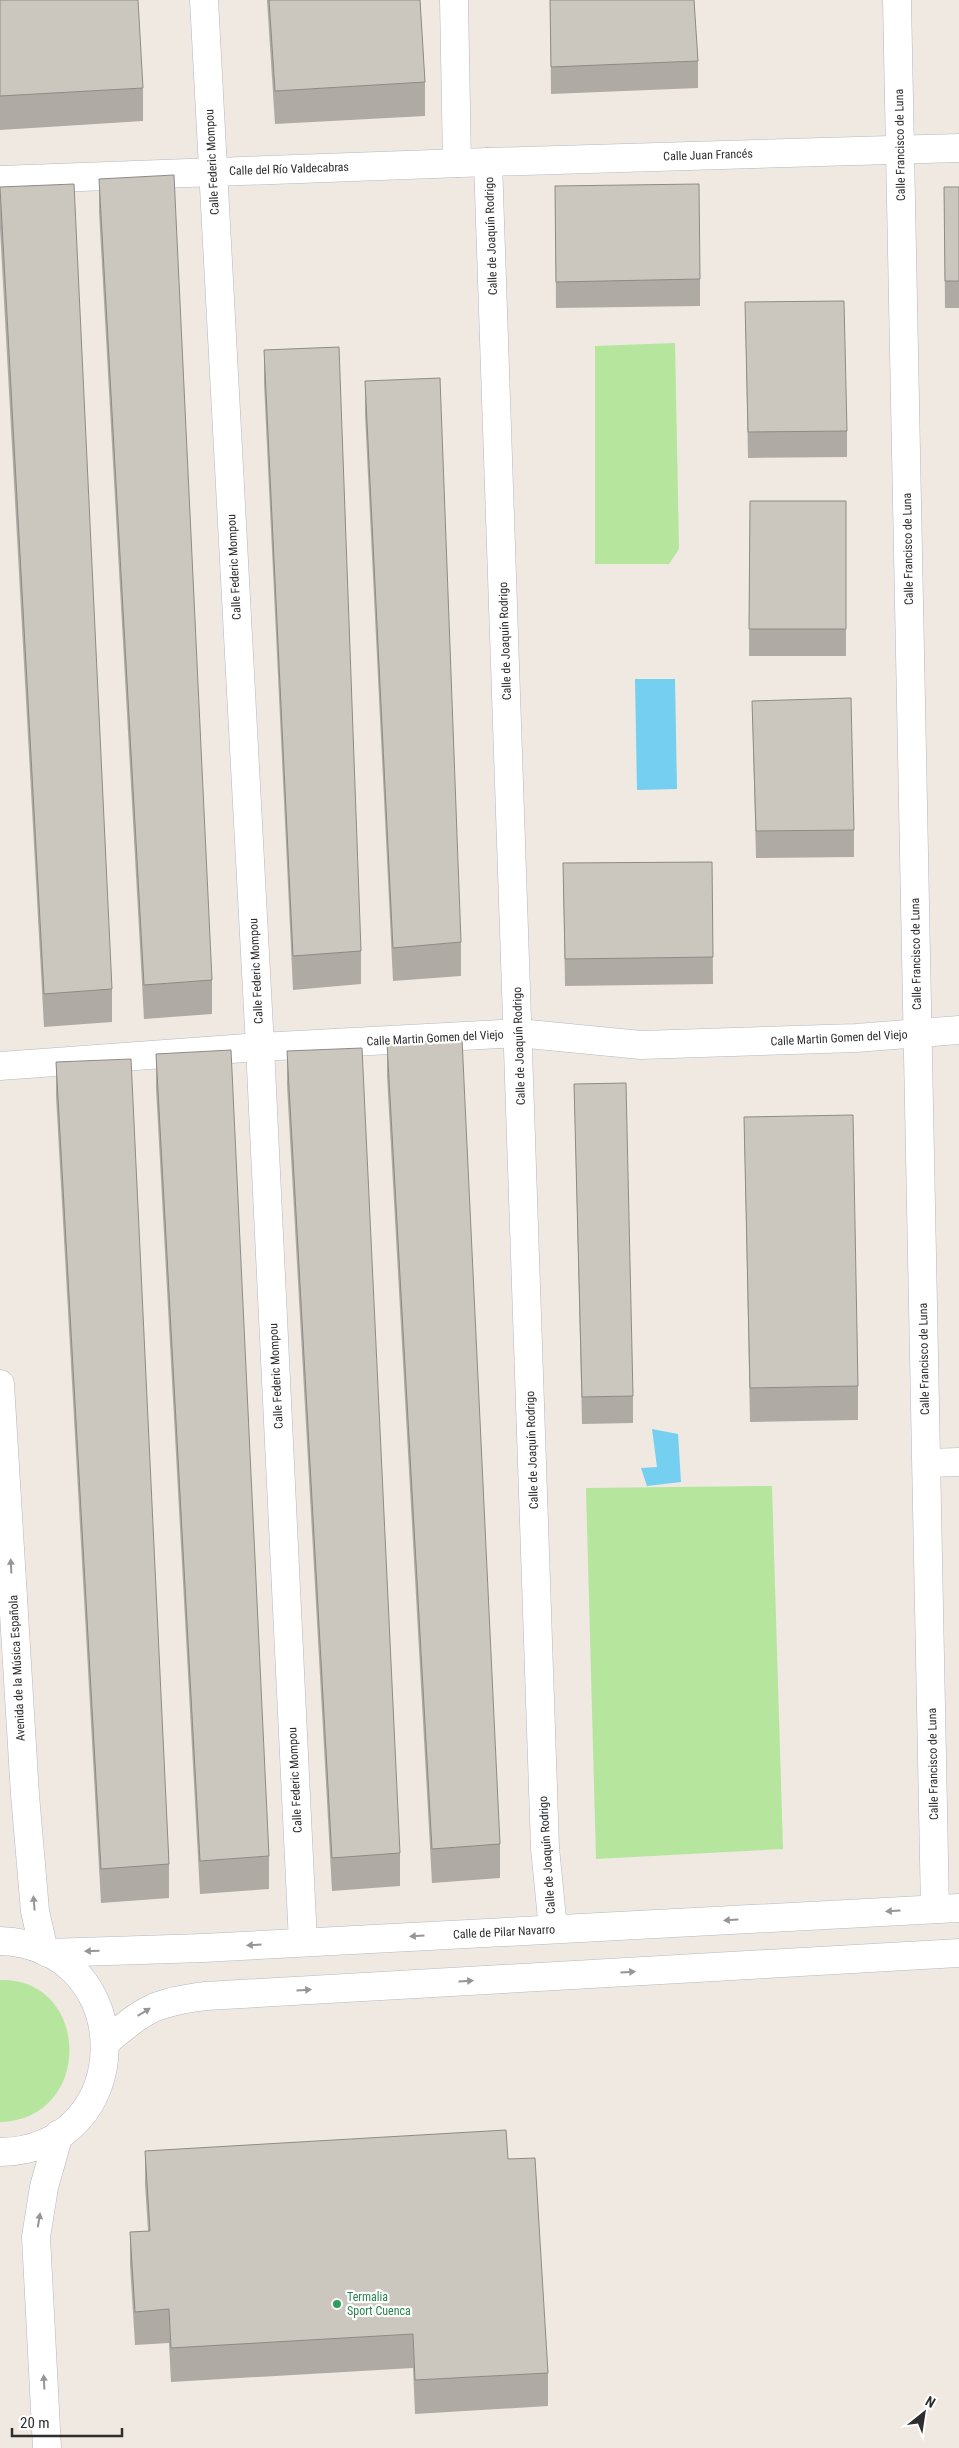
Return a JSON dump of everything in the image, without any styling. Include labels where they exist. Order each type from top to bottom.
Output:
[{"type":"street","name":"Calle Federic Mompou","points":[[204,0],[260,1047],[303,1942]]},
{"type":"street","points":[[454,0],[457,163]]},
{"type":"street","name":"Calle Francisco de Luna","points":[[896,0],[926,1463],[947,1908]]},
{"type":"street","name":"Calle Juan Francés","points":[[457,163],[959,148]]},
{"type":"street","name":"Calle de Joaquín Rodrigo","points":[[488,162],[544,1848],[553,1929]]},
{"type":"street","name":"Calle del Río Valdecabras","points":[[0,180],[457,163]]},
{"type":"street","name":"Calle Martin Gomen del Viejo","points":[[0,1066],[260,1047],[518,1033],[641,1044],[856,1038],[959,1030]]},
{"type":"street","name":"Avenida de la Música Española","points":[[0,1384],[25,1795],[35,1911],[46,1952]]},
{"type":"street","points":[[926,1463],[959,1462]]},
{"type":"street","name":"Calle de Pilar Navarro","points":[[46,1952],[203,1948],[947,1908]]},
{"type":"street","points":[[0,1941],[27,1945],[46,1952],[71,1969],[89,1990],[101,2015],[106,2042],[104,2069],[94,2095],[80,2117],[59,2134],[23,2150],[0,2152]]},
{"type":"street","points":[[106,2042],[131,2020],[161,2003],[206,1996],[959,1953]]},
{"type":"street","points":[[48,2448],[36,2236],[44,2187],[59,2134]]},
{"type":"green space","points":[[675,343],[679,549],[669,564],[595,564],[595,346]]},
{"type":"green space","points":[[772,1486],[783,1849],[596,1859],[586,1488]]},
{"type":"green space","points":[[0,1980],[30,1985],[51,2000],[65,2023],[69,2049],[65,2075],[53,2098],[31,2115],[0,2122]]},
{"type":"water","points":[[635,679],[675,679],[677,789],[637,790]]},
{"type":"water","points":[[652,1429],[678,1434],[681,1482],[647,1486],[641,1468],[657,1467]]},
{"type":"building","points":[[0,0],[138,0],[143,88],[0,96]]},
{"type":"building","points":[[269,0],[420,0],[425,82],[275,91]]},
{"type":"building","points":[[550,0],[694,0],[698,61],[551,67]]},
{"type":"building","points":[[174,175],[212,980],[144,985],[99,179]]},
{"type":"building","points":[[74,184],[112,989],[44,994],[0,187]]},
{"type":"building","points":[[699,184],[700,279],[556,282],[555,186]]},
{"type":"building","points":[[944,187],[959,187],[959,281],[945,281]]},
{"type":"building","points":[[844,301],[847,431],[748,432],[745,302]]},
{"type":"building","points":[[339,347],[361,951],[293,956],[264,350]]},
{"type":"building","points":[[440,378],[461,942],[393,948],[365,381]]},
{"type":"building","points":[[750,501],[846,501],[846,629],[749,629]]},
{"type":"building","points":[[851,698],[854,830],[756,831],[752,701]]},
{"type":"building","points":[[712,862],[713,957],[565,959],[563,863]]},
{"type":"building","points":[[462,1039],[500,1844],[432,1849],[387,1043]]},
{"type":"building","points":[[362,1048],[400,1853],[332,1858],[287,1051]]},
{"type":"building","points":[[231,1050],[269,1856],[200,1861],[156,1054]]},
{"type":"building","points":[[131,1059],[169,1864],[101,1869],[56,1062]]},
{"type":"building","points":[[626,1083],[633,1396],[582,1397],[574,1084]]},
{"type":"building","points":[[853,1115],[858,1386],[750,1388],[744,1117]]},
{"type":"building","name":"Termalia Sport Cuenca","points":[[506,2130],[508,2159],[535,2158],[548,2373],[415,2380],[413,2334],[171,2348],[169,2309],[135,2312],[130,2232],[150,2231],[145,2151]]},
{"type":"place","name":"Termalia Sport Cuenca","points":[[337,2304]]}]
